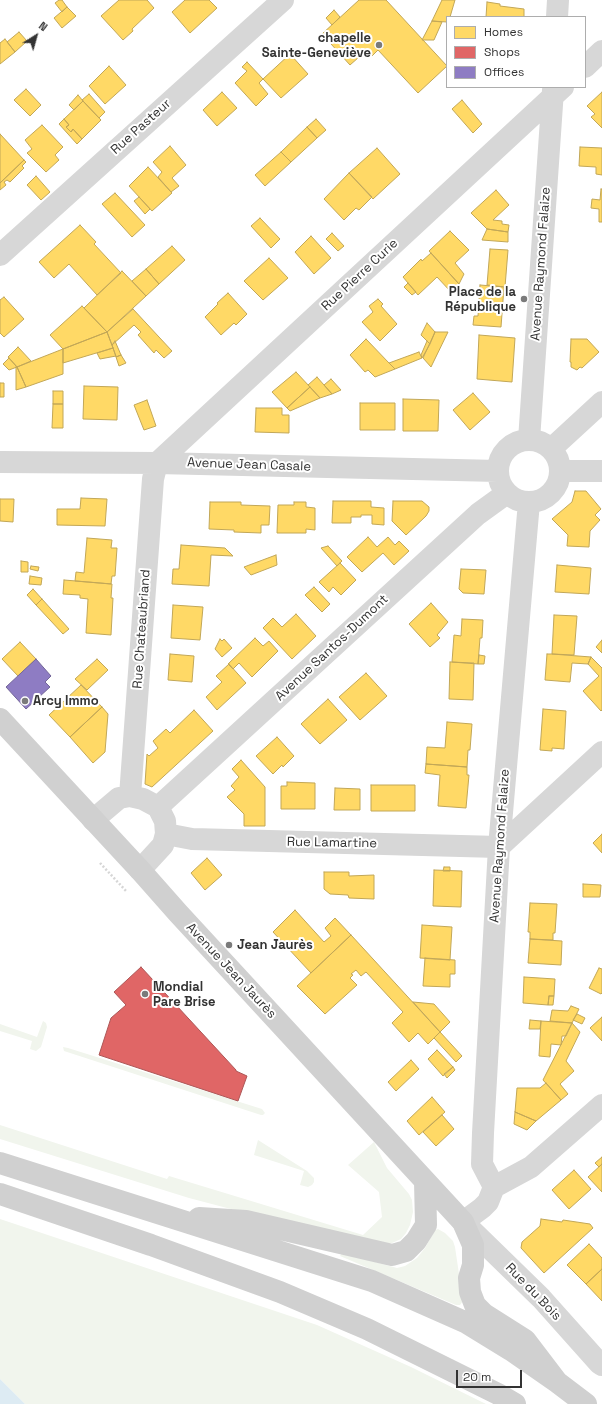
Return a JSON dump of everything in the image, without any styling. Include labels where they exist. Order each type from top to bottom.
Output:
[{"type":"main road","name":"Avenue Jean Jaurès","points":[[0,719],[463,1222],[473,1244],[473,1265],[469,1278],[470,1292],[475,1305],[484,1314],[524,1340],[557,1382]]},
{"type":"main road","points":[[0,1163],[372,1281],[467,1323],[511,1350],[586,1404]]},
{"type":"main road","points":[[164,1216],[246,1221],[392,1255],[406,1251],[416,1240],[426,1225],[425,1181]]},
{"type":"main road","points":[[0,1194],[151,1245],[280,1292],[367,1329],[498,1394],[515,1404]]},
{"type":"street","name":"Rue Pasteur","points":[[0,255],[283,0]]},
{"type":"street","points":[[557,16],[558,0]]},
{"type":"street","points":[[586,66],[602,51]]},
{"type":"street","name":"Avenue Raymond Falaize","points":[[529,440],[556,90]]},
{"type":"street","name":"Rue Pierre Curie","points":[[157,463],[556,90]]},
{"type":"street","points":[[551,449],[602,402]]},
{"type":"street","points":[[529,440],[537,441],[551,449],[559,463],[560,471],[559,481],[554,490],[539,500],[529,502],[521,501],[507,493],[499,479],[498,471],[500,461],[504,453],[511,446],[520,441],[529,440]]},
{"type":"street","name":"Avenue Jean Casale","points":[[0,462],[157,463],[498,471]]},
{"type":"street","name":"Rue Chateaubriand","points":[[130,796],[152,479],[157,463]]},
{"type":"street","points":[[560,471],[602,471]]},
{"type":"street","name":"Avenue Santos-Dumont","points":[[158,807],[478,514],[507,493]]},
{"type":"street","name":"Avenue Raymond Falaize","points":[[494,1187],[482,1164],[499,847],[529,502]]},
{"type":"street","points":[[499,847],[602,752]]},
{"type":"street","points":[[93,820],[119,798],[130,796],[143,799],[158,807],[166,821],[166,834],[163,845],[140,870]]},
{"type":"street","name":"Rue Lamartine","points":[[166,834],[192,839],[499,847]]},
{"type":"street","points":[[463,1222],[488,1202],[494,1187],[531,1167],[602,1105]]},
{"type":"street","name":"Rue du Bois","points":[[463,1222],[541,1298],[599,1363],[602,1364]]},
{"type":"shaded area","points":[[43,1021],[46,1023],[47,1027],[41,1047],[36,1051],[30,1049],[32,1041],[0,1031],[0,1024],[37,1037]]},
{"type":"shaded area","points":[[63,1047],[262,1109],[265,1113],[261,1115],[64,1051]]},
{"type":"shaded area","points":[[0,1125],[167,1179],[169,1176],[363,1235],[382,1217],[379,1192],[348,1165],[374,1142],[387,1168],[409,1194],[412,1200],[413,1212],[410,1225],[406,1233],[401,1239],[392,1243],[381,1245],[345,1239],[189,1198],[0,1139]]},
{"type":"shaded area","points":[[258,1140],[307,1171],[314,1178],[312,1185],[308,1187],[300,1185],[304,1171],[254,1155]]},
{"type":"shaded area","points":[[0,1219],[317,1325],[411,1367],[486,1404],[25,1404],[0,1379]]},
{"type":"shaded area","points":[[438,1229],[445,1233],[453,1241],[455,1247],[463,1301],[460,1305],[456,1305],[340,1256],[342,1253],[397,1268],[405,1266],[417,1258],[425,1248],[435,1230]]},
{"type":"shaded area","points":[[0,1379],[25,1404],[0,1404]]},
{"type":"building: Homes","points":[[62,0],[67,7],[62,12],[55,3]]},
{"type":"building: Homes","points":[[119,0],[147,0],[154,8],[123,40],[101,16]]},
{"type":"building: Homes","points":[[185,0],[209,0],[217,8],[190,33],[172,12]]},
{"type":"building: Homes","name":"chapelle Sainte-Geneviève","points":[[359,0],[386,0],[446,65],[446,67],[418,93],[378,50],[372,56],[367,50],[350,65],[322,34]]},
{"type":"building: Homes","points":[[442,0],[455,0],[450,16],[446,16],[446,22],[432,21]]},
{"type":"building: Homes","points":[[487,2],[500,4],[500,6],[524,9],[524,16],[486,16]]},
{"type":"building: Homes","points":[[67,7],[76,16],[62,28],[54,18]]},
{"type":"building: Homes","points":[[334,10],[340,17],[332,25],[326,18]]},
{"type":"building: Homes","points":[[432,21],[442,22],[434,40],[422,40]]},
{"type":"building: Homes","points":[[19,32],[27,41],[15,52],[7,42]]},
{"type":"building: Homes","points":[[5,39],[15,52],[0,64],[0,43]]},
{"type":"building: Homes","points":[[290,54],[308,74],[281,98],[263,79]]},
{"type":"building: Homes","points":[[247,62],[263,79],[259,83],[268,94],[256,106],[235,83],[247,71],[242,67]]},
{"type":"building: Homes","points":[[109,66],[126,85],[105,104],[89,86]]},
{"type":"building: Homes","points":[[26,89],[41,105],[30,116],[14,100]]},
{"type":"building: Homes","points":[[222,92],[237,108],[217,126],[203,110]]},
{"type":"building: Homes","points":[[602,92],[602,128],[591,117],[595,114],[587,106]]},
{"type":"building: Homes","points":[[89,94],[105,112],[99,118],[82,100]]},
{"type":"building: Homes","points":[[78,95],[83,101],[74,110],[69,105]]},
{"type":"building: Homes","points":[[462,100],[482,124],[473,133],[452,109]]},
{"type":"building: Homes","points":[[83,101],[101,120],[82,139],[73,129],[71,132],[66,127],[69,125],[64,119]]},
{"type":"building: Homes","points":[[64,119],[69,125],[66,127],[71,132],[73,129],[82,139],[77,144],[59,124]]},
{"type":"building: Homes","points":[[316,119],[326,130],[317,138],[307,127]]},
{"type":"building: Homes","points":[[42,125],[63,147],[55,155],[59,160],[46,172],[27,153],[32,149],[25,140]]},
{"type":"building: Homes","points":[[307,127],[317,138],[291,162],[281,152]]},
{"type":"building: Homes","points":[[0,134],[24,160],[0,183]]},
{"type":"building: Homes","points":[[170,146],[186,165],[172,178],[179,186],[171,192],[158,177],[162,172],[153,162]]},
{"type":"building: Homes","points":[[580,147],[602,148],[602,175],[596,174],[596,167],[579,166]]},
{"type":"building: Homes","points":[[377,148],[400,174],[373,199],[349,173]]},
{"type":"building: Homes","points":[[281,152],[291,162],[265,186],[255,175]]},
{"type":"building: Homes","points":[[24,160],[26,162],[22,166],[24,168],[10,182],[7,180],[4,182],[6,185],[0,190],[0,183]]},
{"type":"building: Homes","points":[[148,167],[172,193],[152,211],[129,186]]},
{"type":"building: Homes","points":[[349,173],[372,197],[359,210],[356,208],[344,220],[324,199]]},
{"type":"building: Homes","points":[[36,176],[50,192],[41,200],[27,185]]},
{"type":"building: Homes","points":[[601,189],[602,222],[599,222],[599,209],[591,208],[592,199],[600,200]]},
{"type":"building: Homes","points":[[496,190],[509,205],[493,220],[502,221],[502,224],[509,225],[508,232],[487,229],[471,213]]},
{"type":"building: Homes","points":[[115,193],[145,225],[132,237],[102,204]]},
{"type":"building: Homes","points":[[139,197],[150,209],[145,214],[134,201]]},
{"type":"building: Homes","points":[[260,218],[280,239],[271,248],[251,226]]},
{"type":"building: Homes","points":[[80,225],[96,242],[94,244],[121,273],[97,295],[69,264],[54,278],[39,262]]},
{"type":"building: Homes","points":[[487,229],[508,232],[508,242],[482,240]]},
{"type":"building: Homes","points":[[450,231],[469,250],[455,263],[464,274],[459,284],[429,251]]},
{"type":"building: Homes","points":[[332,233],[344,246],[338,251],[326,239]]},
{"type":"building: Homes","points":[[311,236],[331,258],[314,274],[295,252]]},
{"type":"building: Homes","points":[[172,246],[185,260],[159,284],[146,269]]},
{"type":"building: Homes","points":[[490,249],[508,250],[505,287],[487,285]]},
{"type":"building: Homes","points":[[431,253],[459,284],[451,292],[437,277],[418,295],[403,277],[421,259],[422,261]]},
{"type":"building: Homes","points":[[269,258],[288,278],[263,300],[244,281]]},
{"type":"building: Homes","points":[[146,269],[159,284],[146,296],[132,281]]},
{"type":"building: Homes","points":[[122,271],[146,296],[107,332],[84,308]]},
{"type":"building: Homes","points":[[408,283],[416,292],[412,295],[404,287]]},
{"type":"building: Homes","points":[[480,285],[504,287],[501,327],[473,325],[474,316],[478,316]]},
{"type":"building: Homes","points":[[228,293],[247,314],[236,325],[234,323],[221,335],[205,317]]},
{"type":"building: Homes","points":[[4,297],[24,319],[4,337],[0,333],[0,300]]},
{"type":"building: Homes","points":[[378,299],[383,304],[381,306],[397,324],[380,341],[362,322],[373,312],[369,306]]},
{"type":"building: Homes","points":[[82,306],[107,332],[63,349],[50,335]]},
{"type":"building: Homes","points":[[133,309],[172,351],[164,358],[156,350],[154,353],[138,335],[141,332],[134,325],[112,345],[107,332]]},
{"type":"building: Homes","points":[[427,323],[435,332],[430,344],[421,335]]},
{"type":"building: Homes","points":[[107,332],[113,348],[63,363],[63,349]]},
{"type":"building: Homes","points":[[435,332],[448,332],[431,367],[423,358]]},
{"type":"building: Homes","points":[[479,335],[515,338],[512,382],[477,379]]},
{"type":"building: Homes","points":[[366,339],[395,369],[375,377],[368,370],[365,372],[350,355]]},
{"type":"building: Homes","points":[[571,339],[587,339],[599,352],[582,368],[580,367],[577,370],[571,367],[570,362]]},
{"type":"building: Homes","points":[[115,341],[121,355],[116,357],[112,345]]},
{"type":"building: Homes","points":[[427,341],[430,344],[422,358],[421,355]]},
{"type":"building: Homes","points":[[18,347],[31,361],[17,367],[8,357]]},
{"type":"building: Homes","points":[[113,348],[116,356],[100,359],[97,353]]},
{"type":"building: Homes","points":[[63,349],[63,374],[26,387],[17,367]]},
{"type":"building: Homes","points":[[419,352],[422,358],[395,369],[389,363]]},
{"type":"building: Homes","points":[[121,355],[126,363],[119,366],[116,357]]},
{"type":"building: Homes","points":[[9,358],[17,367],[9,370],[3,364]]},
{"type":"building: Homes","points":[[16,367],[26,387],[16,390]]},
{"type":"building: Homes","points":[[296,372],[310,387],[287,408],[272,392]]},
{"type":"building: Homes","points":[[317,377],[332,394],[320,398],[308,385]]},
{"type":"building: Homes","points":[[331,379],[341,390],[332,394],[324,385]]},
{"type":"building: Homes","points":[[0,383],[4,383],[4,397],[0,397]]},
{"type":"building: Homes","points":[[84,386],[118,387],[117,420],[83,419]]},
{"type":"building: Homes","points":[[310,387],[320,398],[290,411],[287,408]]},
{"type":"building: Homes","points":[[53,391],[63,391],[63,404],[53,404]]},
{"type":"building: Homes","points":[[473,393],[490,412],[470,430],[453,410]]},
{"type":"building: Homes","points":[[403,399],[439,400],[438,431],[403,431]]},
{"type":"building: Homes","points":[[147,400],[156,426],[144,430],[134,405]]},
{"type":"building: Homes","points":[[360,403],[395,403],[395,430],[360,430]]},
{"type":"building: Homes","points":[[53,404],[63,404],[63,428],[52,428]]},
{"type":"building: Homes","points":[[256,408],[282,408],[282,415],[289,415],[289,433],[255,432]]},
{"type":"building: Homes","points":[[575,491],[586,491],[601,509],[595,515],[600,520],[590,531],[589,547],[567,546],[568,535],[552,519],[572,502]]},
{"type":"building: Homes","points":[[81,498],[107,499],[105,526],[57,525],[57,509],[80,509]]},
{"type":"building: Homes","points":[[0,499],[14,499],[13,522],[0,521]]},
{"type":"building: Homes","points":[[333,501],[371,501],[371,507],[384,508],[384,525],[372,524],[372,515],[351,517],[351,523],[332,523]]},
{"type":"building: Homes","points":[[393,501],[422,501],[429,507],[429,511],[426,516],[406,535],[392,521]]},
{"type":"building: Homes","points":[[210,502],[241,502],[241,505],[270,506],[269,525],[261,525],[261,533],[209,529]]},
{"type":"building: Homes","points":[[294,502],[306,502],[306,507],[315,508],[315,530],[306,529],[306,533],[277,533],[278,505],[294,505]]},
{"type":"building: Homes","points":[[368,537],[377,547],[388,537],[395,545],[399,541],[409,551],[394,565],[383,553],[362,572],[347,557]]},
{"type":"building: Homes","points":[[87,538],[112,540],[111,548],[117,548],[115,576],[112,576],[111,584],[75,581],[76,572],[84,573]]},
{"type":"building: Homes","points":[[181,545],[225,548],[233,556],[211,555],[209,586],[172,584],[173,569],[179,569]]},
{"type":"building: Homes","points":[[328,546],[342,561],[337,566],[321,548]]},
{"type":"building: Homes","points":[[276,555],[277,565],[251,575],[244,567]]},
{"type":"building: Homes","points":[[21,561],[28,562],[28,572],[21,572]]},
{"type":"building: Homes","points":[[340,563],[356,580],[341,595],[333,587],[329,592],[319,582]]},
{"type":"building: Homes","points":[[557,565],[591,568],[589,594],[555,592]]},
{"type":"building: Homes","points":[[31,566],[39,567],[38,571],[30,569]]},
{"type":"building: Homes","points":[[461,569],[486,570],[484,594],[463,593],[459,589]]},
{"type":"building: Homes","points":[[30,576],[42,578],[41,585],[29,584]]},
{"type":"building: Homes","points":[[64,580],[112,584],[111,598],[113,598],[111,635],[86,633],[88,599],[80,598],[80,595],[63,594]]},
{"type":"building: Homes","points":[[314,587],[330,604],[322,612],[305,595]]},
{"type":"building: Homes","points":[[33,589],[42,599],[36,605],[27,595]]},
{"type":"building: Homes","points":[[42,599],[69,629],[63,634],[36,605]]},
{"type":"building: Homes","points":[[431,603],[448,622],[437,635],[440,638],[430,647],[409,624]]},
{"type":"building: Homes","points":[[173,605],[203,607],[200,640],[171,638]]},
{"type":"building: Homes","points":[[296,614],[316,636],[292,659],[263,628],[273,618],[282,627]]},
{"type":"building: Homes","points":[[554,615],[577,616],[574,655],[552,654]]},
{"type":"building: Homes","points":[[462,619],[483,620],[478,664],[452,662],[454,635],[461,636]]},
{"type":"building: Homes","points":[[255,638],[263,646],[269,641],[278,651],[252,677],[239,663],[233,669],[228,664]]},
{"type":"building: Homes","points":[[220,639],[222,641],[224,639],[232,648],[222,657],[215,649]]},
{"type":"building: Homes","points":[[602,640],[602,653],[596,647]]},
{"type":"building: Homes","points":[[20,642],[36,659],[18,676],[2,659]]},
{"type":"building: Homes","points":[[170,654],[194,656],[192,682],[168,680]]},
{"type":"building: Homes","points":[[547,654],[591,657],[588,664],[572,663],[570,682],[545,680]]},
{"type":"building: Homes","points":[[479,655],[485,656],[484,664],[478,664]]},
{"type":"building: Homes","points":[[591,657],[602,668],[601,711],[583,691],[599,676],[588,664]]},
{"type":"building: Homes","points":[[97,659],[108,670],[87,690],[75,679]]},
{"type":"building: Homes","points":[[450,662],[474,663],[473,700],[449,699]]},
{"type":"building: Homes","points":[[229,664],[246,683],[217,710],[206,697],[222,682],[216,676]]},
{"type":"building: Homes","points":[[366,673],[387,696],[360,720],[339,697]]},
{"type":"building: Homes","points":[[81,685],[102,707],[70,737],[49,715]]},
{"type":"building: Homes","points":[[328,699],[347,720],[320,744],[301,724]]},
{"type":"building: Homes","points":[[102,707],[108,714],[105,752],[93,763],[70,737]]},
{"type":"building: Homes","points":[[543,709],[566,711],[564,749],[552,748],[552,751],[540,750]]},
{"type":"building: Homes","points":[[194,710],[213,731],[152,787],[145,784],[147,754],[149,756],[158,748],[153,741],[166,729],[170,733]]},
{"type":"building: Homes","points":[[447,722],[472,724],[467,767],[426,764],[427,747],[445,748]]},
{"type":"building: Homes","points":[[277,737],[294,756],[273,774],[256,756]]},
{"type":"building: Homes","points":[[241,760],[265,787],[265,826],[244,826],[244,814],[227,797],[235,790],[231,786],[239,777],[232,769]]},
{"type":"building: Homes","points":[[426,764],[467,767],[467,775],[469,775],[466,808],[438,806],[440,775],[425,773]]},
{"type":"building: Homes","points":[[287,782],[315,783],[315,809],[281,809],[281,786],[287,786]]},
{"type":"building: Homes","points":[[371,785],[415,785],[415,811],[371,811]]},
{"type":"building: Homes","points":[[335,788],[360,789],[360,810],[334,810]]},
{"type":"building: Homes","points":[[602,834],[602,853],[593,843]]},
{"type":"building: Homes","points":[[207,858],[222,875],[205,890],[191,873]]},
{"type":"building: Homes","points":[[444,867],[450,867],[450,871],[443,871]]},
{"type":"building: Homes","points":[[434,870],[462,871],[461,907],[433,906]]},
{"type":"building: Homes","points":[[324,872],[349,872],[349,876],[374,875],[374,899],[349,898],[348,895],[330,894],[324,889]]},
{"type":"building: Homes","points":[[583,884],[601,885],[600,897],[583,897]]},
{"type":"building: Homes","points":[[530,903],[557,904],[555,933],[553,933],[553,940],[530,939],[530,932],[528,932]]},
{"type":"building: Homes","points":[[295,910],[324,942],[331,936],[325,928],[335,918],[351,935],[311,973],[273,932]]},
{"type":"building: Homes","points":[[422,925],[452,927],[450,960],[420,958]]},
{"type":"building: Homes","points":[[351,935],[440,1032],[428,1044],[418,1033],[409,1042],[392,1023],[403,1012],[366,972],[361,976],[356,970],[351,974],[353,975],[350,978],[357,985],[325,1014],[297,986]]},
{"type":"building: Homes","points":[[530,939],[562,941],[561,965],[528,963]]},
{"type":"building: Homes","points":[[425,958],[455,960],[455,974],[450,974],[450,987],[423,986]]},
{"type":"building: Homes","points":[[599,968],[602,969],[601,994],[589,988]]},
{"type":"building: Homes","points":[[524,977],[555,979],[554,996],[549,996],[548,1005],[523,1003]]},
{"type":"building: Homes","points":[[549,996],[554,996],[553,1005],[548,1005]]},
{"type":"building: Homes","points":[[413,1002],[434,1004],[450,1022],[440,1032]]},
{"type":"building: Homes","points":[[571,1006],[579,1009],[572,1023],[550,1021],[552,1010],[568,1011]]},
{"type":"building: Homes","points":[[577,1014],[585,1018],[582,1024],[573,1020]]},
{"type":"building: Homes","points":[[602,1017],[602,1041],[590,1028]]},
{"type":"building: Homes","points":[[530,1020],[541,1021],[540,1029],[529,1029]]},
{"type":"building: Homes","points":[[541,1021],[572,1023],[566,1036],[562,1036],[561,1045],[551,1044],[550,1057],[539,1056]]},
{"type":"building: Homes","points":[[572,1023],[580,1032],[566,1061],[574,1071],[560,1084],[568,1094],[561,1100],[543,1080]]},
{"type":"building: Homes","points":[[440,1032],[462,1056],[456,1062],[434,1038]]},
{"type":"building: Homes","points":[[437,1050],[453,1067],[443,1076],[428,1059]]},
{"type":"building: Homes","points":[[411,1060],[419,1069],[396,1091],[388,1082]]},
{"type":"building: Homes","points":[[453,1067],[455,1070],[447,1078],[444,1074]]},
{"type":"building: Homes","points":[[546,1083],[561,1100],[536,1121],[515,1112],[517,1088],[540,1088]]},
{"type":"building: Homes","points":[[432,1097],[445,1112],[419,1135],[407,1121]]},
{"type":"building: Homes","points":[[515,1112],[536,1121],[527,1130],[514,1124]]},
{"type":"building: Homes","points":[[442,1115],[454,1129],[436,1146],[423,1132]]},
{"type":"building: Homes","points":[[602,1157],[602,1164],[599,1167],[595,1163]]},
{"type":"building: Homes","points":[[602,1164],[602,1192],[588,1177]]},
{"type":"building: Homes","points":[[574,1170],[591,1189],[569,1209],[552,1190]]},
{"type":"building: Homes","points":[[541,1219],[562,1222],[563,1220],[590,1224],[593,1228],[544,1273],[521,1248],[522,1242],[540,1226]]},
{"type":"building: Homes","points":[[589,1244],[602,1258],[602,1269],[586,1284],[567,1265]]},
{"type":"building: Homes","points":[[602,1269],[602,1301],[586,1284]]},
{"type":"building: Shops","points":[[141,967],[236,1071],[247,1076],[238,1101],[99,1055],[111,1018],[126,1005],[114,992]]},
{"type":"building: Offices","points":[[36,659],[51,676],[45,682],[50,687],[26,709],[6,687]]},
{"type":"place","name":"chapelle Sainte-Geneviève","points":[[379,45]]},
{"type":"place","name":"Place de la République","points":[[524,299]]},
{"type":"place","name":"Arcy Immo","points":[[25,701]]},
{"type":"place","name":"Jean Jaurès","points":[[229,945]]},
{"type":"place","name":"Mondial Pare Brise","points":[[145,994]]}]
